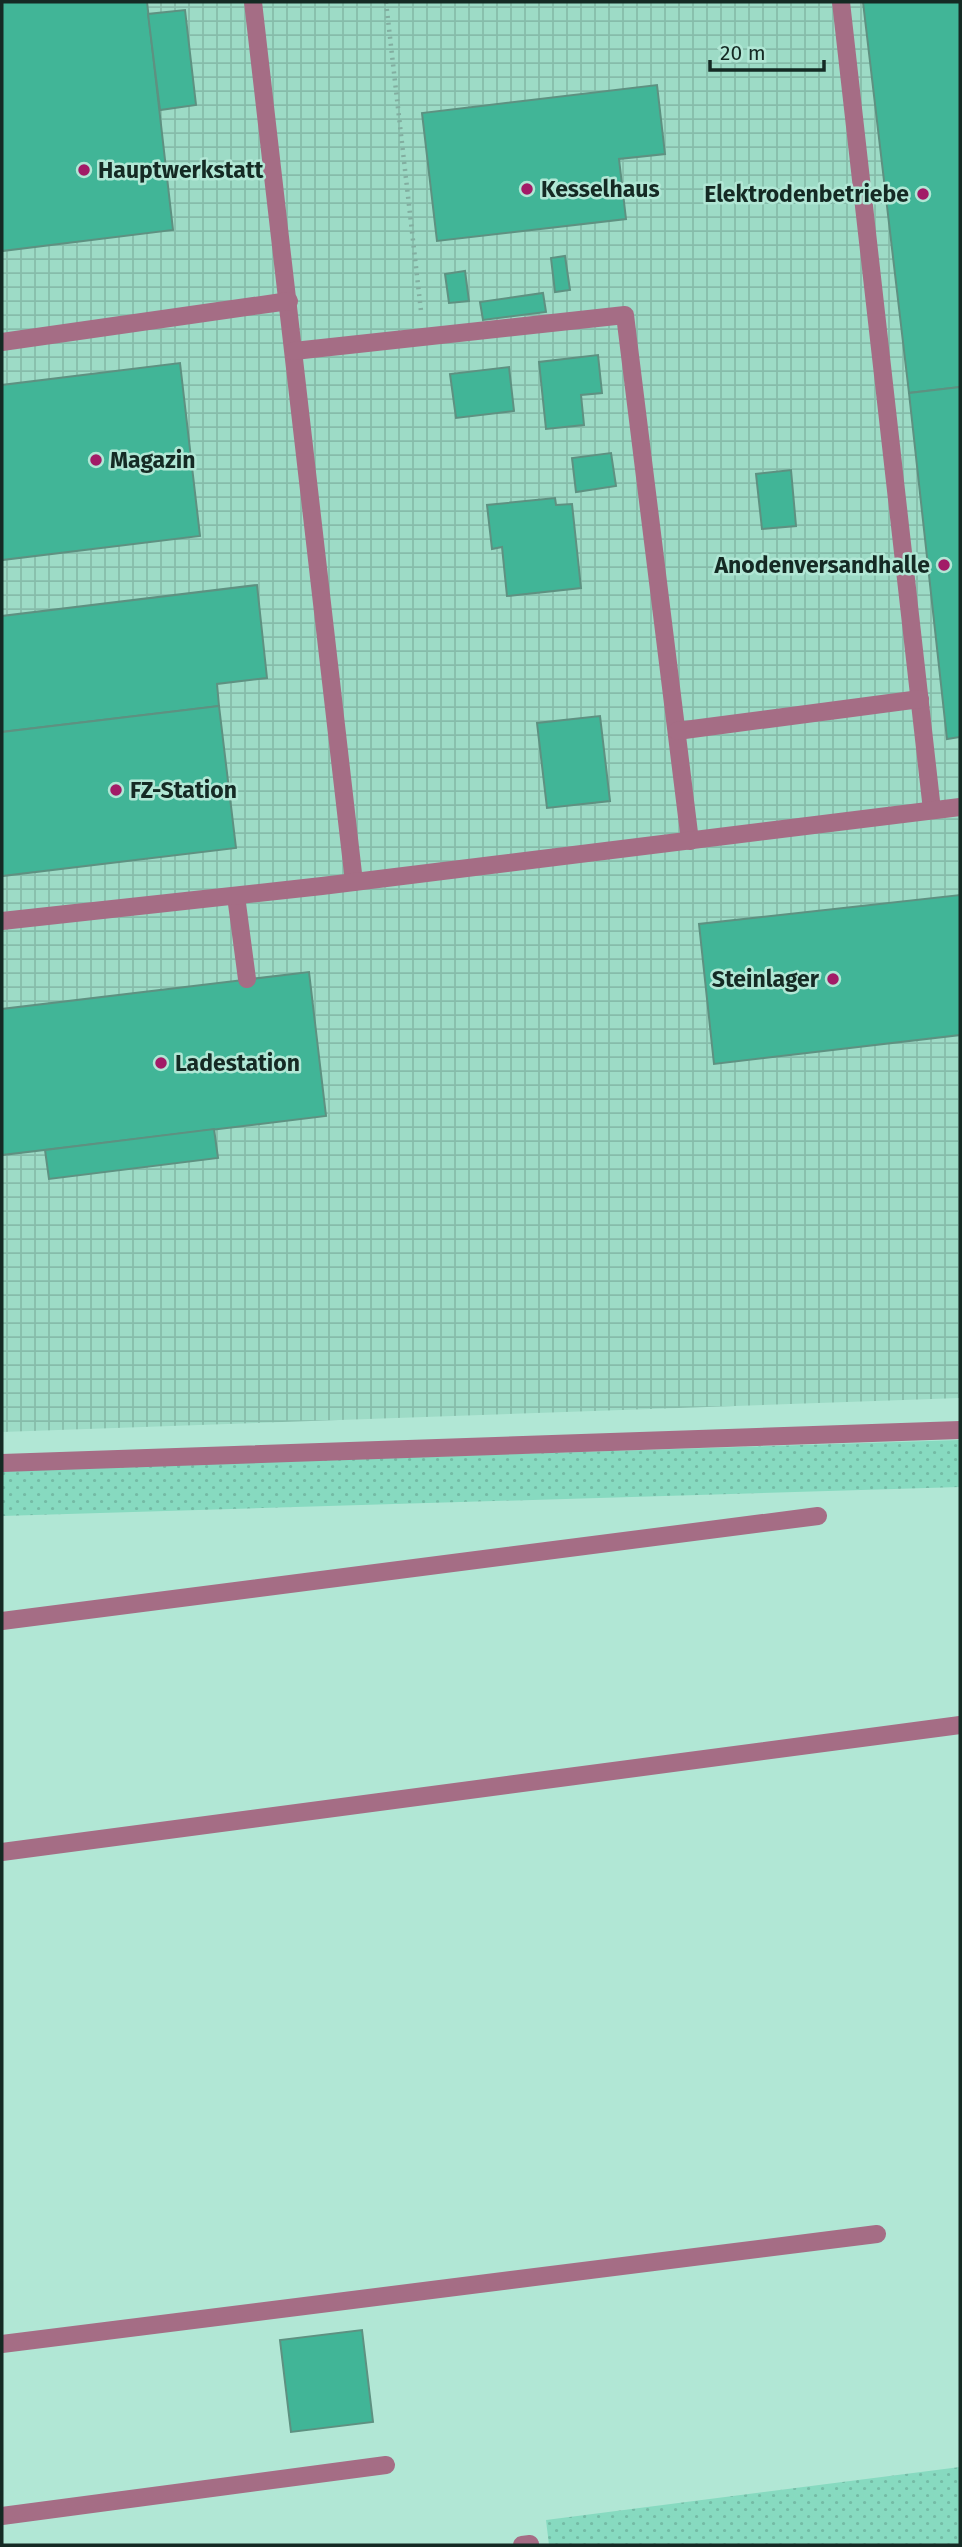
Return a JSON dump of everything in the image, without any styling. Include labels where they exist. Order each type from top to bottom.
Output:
[{"type":"lane","points":[[253,2],[354,882]]},
{"type":"lane","points":[[841,2],[932,810]]},
{"type":"lane","points":[[2,342],[289,302]]},
{"type":"lane","points":[[294,351],[625,315],[690,841]]},
{"type":"lane","points":[[677,732],[919,699]]},
{"type":"lane","points":[[2,920],[236,896],[960,807]]},
{"type":"lane","points":[[236,896],[247,979]]},
{"type":"lane","points":[[2,1463],[960,1430]]},
{"type":"lane","points":[[2,1621],[818,1516]]},
{"type":"lane","points":[[2,1852],[960,1725]]},
{"type":"lane","points":[[2,2344],[877,2234]]},
{"type":"lane","points":[[2,2516],[386,2465]]},
{"type":"path","points":[[387,2],[423,337]]},
{"type":"shaded area","points":[[2,2],[960,2],[960,1398],[2,1432]]},
{"type":"shaded area","points":[[960,1440],[960,1487],[2,1516],[2,1470]]},
{"type":"shaded area","points":[[960,2467],[960,2545],[549,2545],[546,2520]]},
{"type":"building","name":"Hauptwerkstatt","points":[[2,2],[147,2],[173,230],[2,251]]},
{"type":"building","name":"Elektrodenbetriebe","points":[[863,2],[960,2],[960,387],[909,393]]},
{"type":"building","points":[[185,10],[196,105],[160,110],[148,14]]},
{"type":"building","name":"Kesselhaus","points":[[657,85],[665,154],[619,159],[626,219],[437,241],[422,113]]},
{"type":"building","points":[[565,256],[570,290],[555,292],[551,258]]},
{"type":"building","points":[[465,271],[469,301],[449,303],[445,274]]},
{"type":"building","points":[[543,293],[546,312],[483,320],[480,302]]},
{"type":"building","points":[[598,355],[602,393],[581,395],[584,425],[546,429],[539,362]]},
{"type":"building","name":"Magazin","points":[[180,363],[200,536],[2,560],[2,385]]},
{"type":"building","points":[[509,367],[514,411],[456,418],[450,374]]},
{"type":"building","name":"Anodenversandhalle","points":[[960,387],[960,737],[947,739],[909,393]]},
{"type":"building","points":[[611,453],[616,486],[576,492],[572,458]]},
{"type":"building","points":[[791,470],[796,526],[762,529],[756,474]]},
{"type":"building","points":[[555,498],[556,505],[572,504],[581,588],[507,596],[502,547],[492,549],[487,505]]},
{"type":"building","points":[[257,585],[267,678],[217,684],[219,706],[2,732],[2,616]]},
{"type":"building","name":"FZ-Station","points":[[219,706],[236,848],[2,876],[2,732]]},
{"type":"building","points":[[600,716],[610,801],[547,808],[537,723]]},
{"type":"building","name":"Steinlager","points":[[960,895],[960,1035],[714,1064],[699,924]]},
{"type":"building","name":"Ladestation","points":[[309,972],[326,1116],[2,1155],[2,1009]]},
{"type":"building","points":[[214,1129],[218,1158],[49,1179],[45,1150]]},
{"type":"building","points":[[362,2330],[373,2422],[291,2432],[280,2340]]},
{"type":"place","name":"Hauptwerkstatt","points":[[84,170]]},
{"type":"place","name":"Kesselhaus","points":[[527,189]]},
{"type":"place","name":"Elektrodenbetriebe","points":[[923,194]]},
{"type":"place","name":"Magazin","points":[[96,460]]},
{"type":"place","name":"Anodenversandhalle","points":[[944,565]]},
{"type":"place","name":"FZ-Station","points":[[116,790]]},
{"type":"place","name":"Steinlager","points":[[833,979]]},
{"type":"place","name":"Ladestation","points":[[161,1063]]}]
